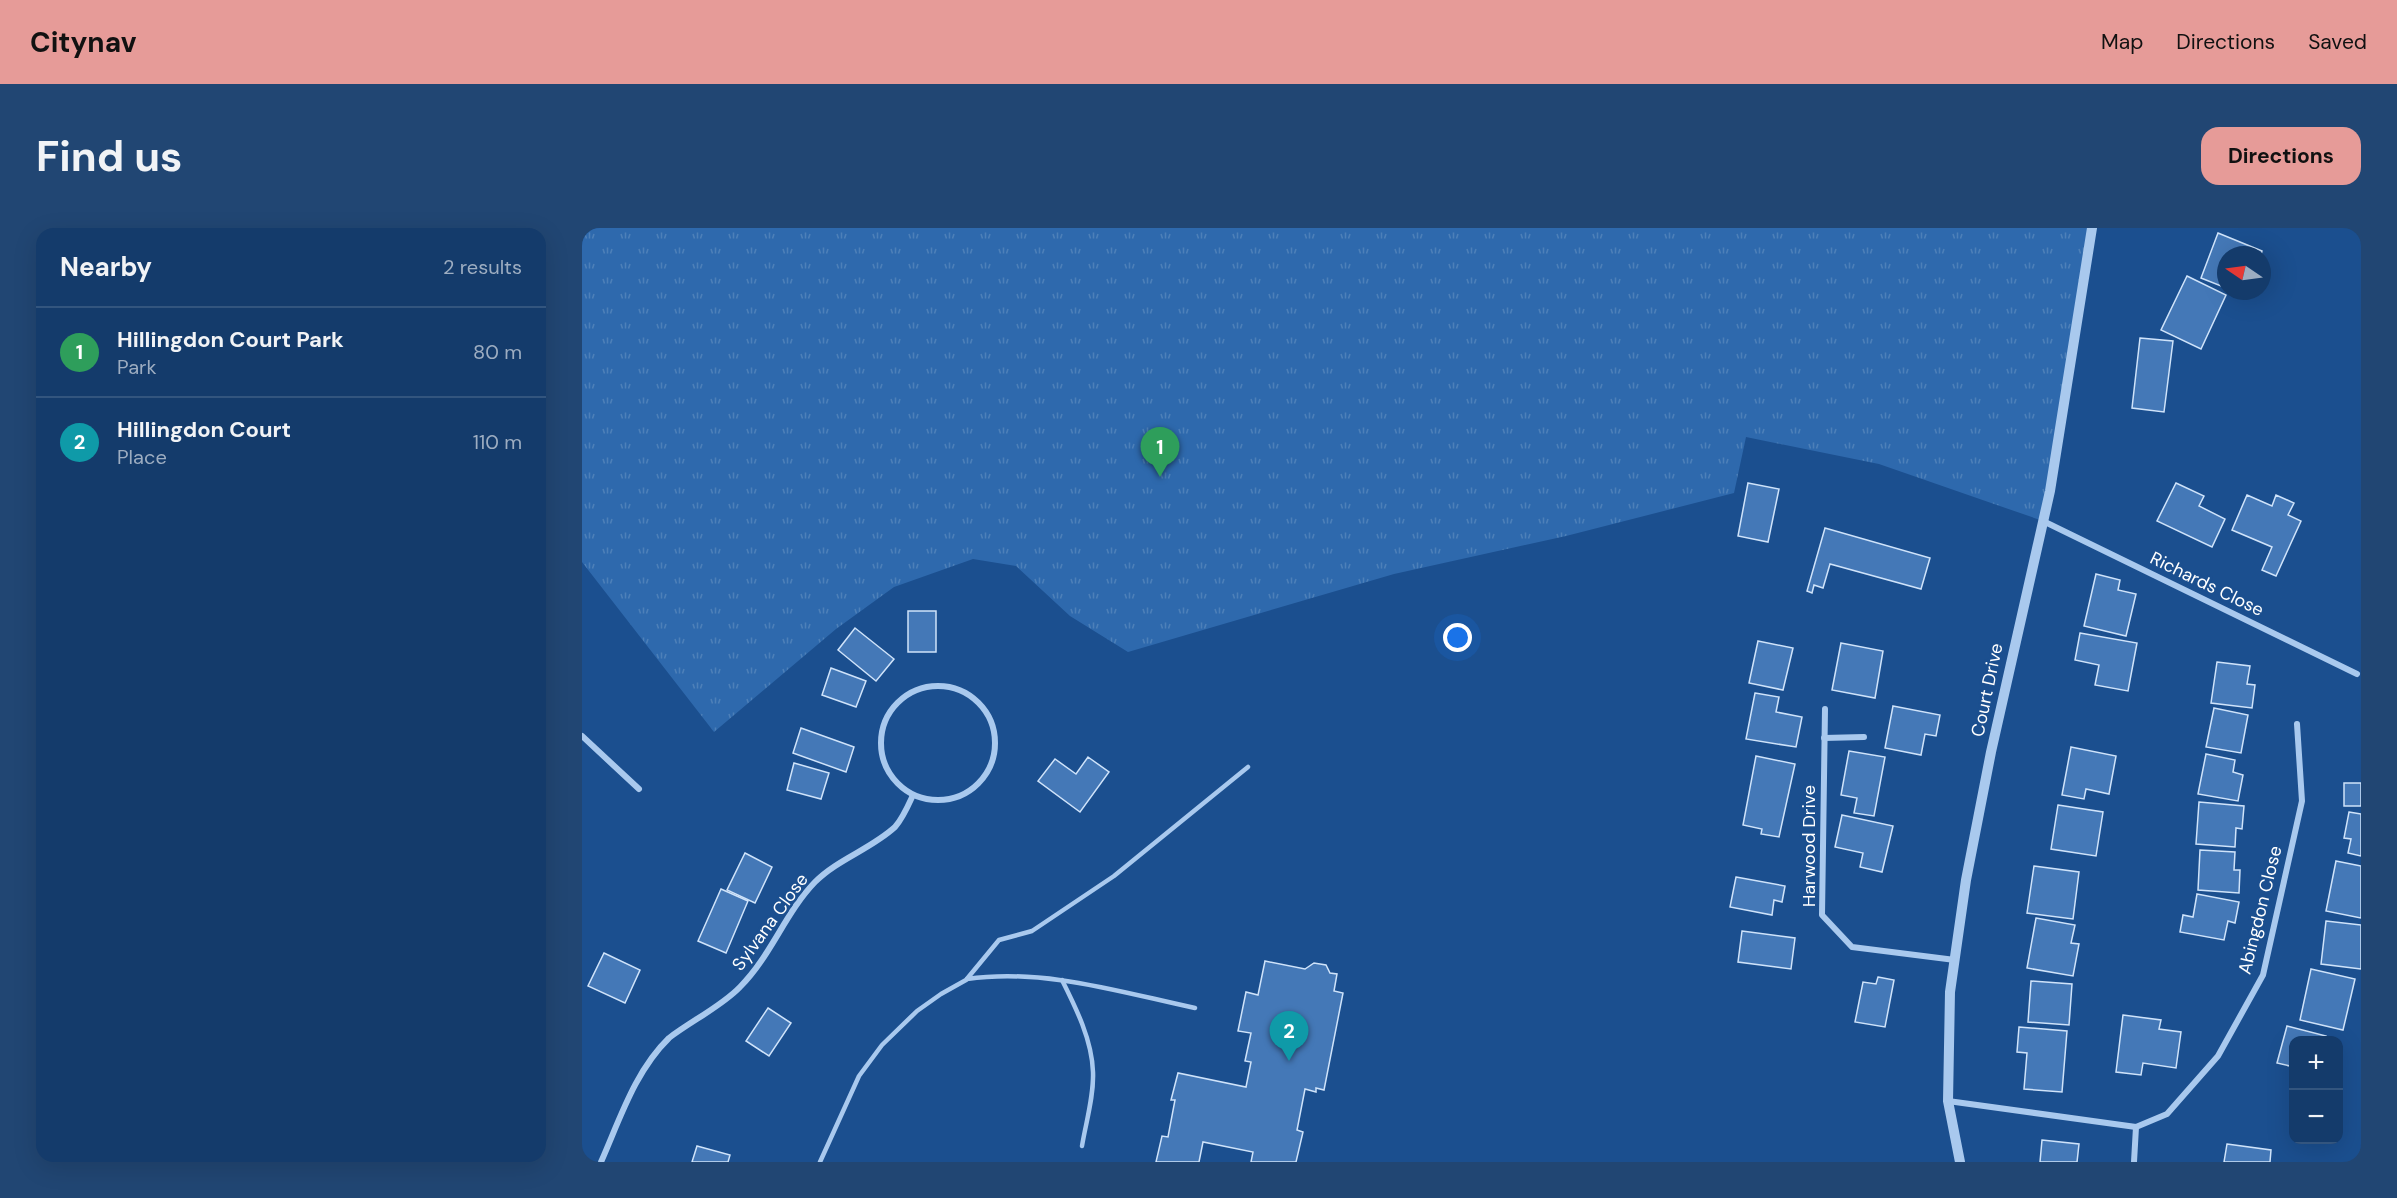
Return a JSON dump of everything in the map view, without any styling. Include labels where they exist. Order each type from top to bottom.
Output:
[{"type":"street","name":"Court Drive","points":[[1960,1162],[1948,1101],[1950,992],[1966,880],[1991,752],[2043,521],[2092,228]]},
{"type":"street","name":"Richards Close","points":[[2043,521],[2357,674]]},
{"type":"street","points":[[938,686],[963,691],[982,707],[993,726],[995,746],[990,766],[975,787],[961,796],[937,801],[913,795],[895,781],[886,768],[881,742],[886,720],[899,702],[915,690],[938,686]]},
{"type":"street","name":"Harwood Drive","points":[[1825,709],[1822,915],[1852,947],[1955,960]]},
{"type":"street","name":"Abingdon Close","points":[[2136,1127],[2167,1114],[2218,1056],[2263,975],[2302,801],[2297,724]]},
{"type":"street","points":[[582,736],[639,789]]},
{"type":"street","points":[[1824,738],[1864,736]]},
{"type":"street","name":"Sylvana Close","points":[[601,1162],[639,1078],[656,1051],[669,1038],[740,987],[771,947],[798,903],[814,884],[834,867],[896,826],[913,795]]},
{"type":"street","points":[[1948,1101],[2136,1127],[2134,1162]]},
{"type":"lane","points":[[966,980],[999,940],[1032,931],[1114,876],[1248,767]]},
{"type":"lane","points":[[820,1162],[859,1076],[882,1045],[917,1011],[966,980],[991,976],[1062,980],[1195,1008]]},
{"type":"lane","points":[[1062,980],[1080,1019],[1091,1057],[1093,1080],[1082,1146]]},
{"type":"green space","points":[[582,228],[2092,228],[2043,521],[1879,464],[1746,437],[1734,493],[1566,536],[1394,574],[1128,652],[1070,616],[1016,566],[973,559],[894,587],[836,629],[714,732],[582,562]]},
{"type":"building","points":[[2218,233],[2250,246],[2217,246],[2217,284],[2201,278]]},
{"type":"building","points":[[2187,276],[2217,291],[2217,300],[2224,300],[2201,349],[2161,330]]},
{"type":"building","points":[[2140,338],[2173,341],[2164,412],[2132,408]]},
{"type":"building","points":[[1748,483],[1779,489],[1768,542],[1738,536]]},
{"type":"building","points":[[2176,483],[2204,496],[2199,506],[2225,519],[2212,547],[2157,521]]},
{"type":"building","points":[[2247,495],[2272,506],[2276,495],[2294,503],[2288,515],[2301,521],[2276,576],[2262,570],[2272,547],[2232,530]]},
{"type":"building","points":[[1825,528],[1930,558],[1921,589],[1830,564],[1823,588],[1814,585],[1812,593],[1807,591]]},
{"type":"building","points":[[2096,574],[2120,580],[2118,590],[2136,594],[2126,636],[2084,626]]},
{"type":"building","points":[[908,611],[936,611],[936,652],[908,652]]},
{"type":"building","points":[[855,628],[894,659],[876,681],[838,650]]},
{"type":"building","points":[[2080,633],[2137,643],[2128,691],[2095,685],[2099,665],[2075,660]]},
{"type":"building","points":[[1758,641],[1793,648],[1783,690],[1749,683]]},
{"type":"building","points":[[1841,643],[1883,651],[1875,698],[1832,690]]},
{"type":"building","points":[[2217,662],[2250,666],[2247,684],[2255,685],[2252,708],[2211,703]]},
{"type":"building","points":[[831,668],[866,681],[856,707],[822,695]]},
{"type":"building","points":[[1755,693],[1779,697],[1776,712],[1802,717],[1796,747],[1746,739]]},
{"type":"building","points":[[1893,706],[1940,715],[1936,736],[1925,734],[1921,755],[1885,748]]},
{"type":"building","points":[[2214,708],[2248,715],[2241,753],[2206,747]]},
{"type":"building","points":[[801,728],[854,747],[846,772],[793,753]]},
{"type":"building","points":[[2071,747],[2116,756],[2109,794],[2086,789],[2084,799],[2062,795]]},
{"type":"building","points":[[1849,751],[1885,757],[1874,816],[1854,813],[1857,798],[1841,795]]},
{"type":"building","points":[[2206,754],[2235,760],[2233,772],[2243,775],[2238,801],[2198,794]]},
{"type":"building","points":[[1756,756],[1795,764],[1779,837],[1761,834],[1762,829],[1743,825]]},
{"type":"building","points":[[1088,757],[1109,772],[1080,812],[1038,781],[1055,759],[1076,774]]},
{"type":"building","points":[[794,763],[829,773],[821,799],[787,790]]},
{"type":"building","points":[[2344,783],[2361,783],[2361,806],[2344,806]]},
{"type":"building","points":[[2199,802],[2244,806],[2242,829],[2236,828],[2235,847],[2196,844]]},
{"type":"building","points":[[2058,805],[2103,812],[2096,856],[2051,849]]},
{"type":"building","points":[[2349,812],[2361,814],[2361,856],[2348,853],[2351,839],[2344,838]]},
{"type":"building","points":[[1842,815],[1893,826],[1882,872],[1860,867],[1863,853],[1835,847]]},
{"type":"building","points":[[2200,850],[2235,852],[2234,870],[2240,870],[2239,893],[2198,890]]},
{"type":"building","points":[[745,853],[772,867],[755,903],[727,890]]},
{"type":"building","points":[[2336,861],[2361,866],[2361,918],[2326,911]]},
{"type":"building","points":[[2034,866],[2079,872],[2073,919],[2027,913]]},
{"type":"building","points":[[1736,877],[1785,886],[1782,902],[1774,900],[1772,915],[1730,907]]},
{"type":"building","points":[[721,889],[748,901],[726,953],[698,941]]},
{"type":"building","points":[[2197,894],[2239,902],[2235,923],[2228,921],[2224,940],[2180,932],[2183,915],[2193,917]]},
{"type":"building","points":[[2036,918],[2075,925],[2071,943],[2079,944],[2073,976],[2027,968]]},
{"type":"building","points":[[2326,921],[2361,925],[2361,969],[2321,964]]},
{"type":"building","points":[[1742,931],[1795,938],[1791,969],[1738,962]]},
{"type":"building","points":[[604,953],[640,970],[625,1003],[588,986]]},
{"type":"building","points":[[1265,961],[1305,969],[1314,963],[1326,965],[1330,973],[1337,974],[1334,991],[1343,993],[1324,1090],[1316,1088],[1316,1092],[1305,1089],[1297,1130],[1303,1132],[1296,1162],[1251,1162],[1253,1152],[1203,1142],[1199,1162],[1156,1162],[1162,1136],[1168,1137],[1175,1100],[1171,1100],[1178,1073],[1246,1087],[1251,1062],[1245,1061],[1251,1033],[1238,1031],[1246,992],[1258,995]]},
{"type":"building","points":[[2311,969],[2355,979],[2343,1030],[2300,1020]]},
{"type":"building","points":[[1878,977],[1894,980],[1885,1027],[1855,1022],[1863,982],[1876,984]]},
{"type":"building","points":[[2031,981],[2072,984],[2069,1025],[2028,1022]]},
{"type":"building","points":[[768,1008],[791,1023],[769,1056],[746,1041]]},
{"type":"building","points":[[2123,1015],[2161,1020],[2159,1029],[2181,1032],[2176,1068],[2143,1063],[2141,1075],[2116,1072]]},
{"type":"building","points":[[2287,1026],[2326,1036],[2289,1036],[2289,1066],[2277,1063]]},
{"type":"building","points":[[2019,1027],[2067,1031],[2062,1092],[2024,1089],[2027,1053],[2017,1052]]},
{"type":"building","points":[[2042,1140],[2079,1144],[2077,1162],[2040,1162]]},
{"type":"building","points":[[2227,1144],[2271,1150],[2270,1162],[2224,1162]]},
{"type":"building","points":[[697,1146],[730,1155],[728,1162],[692,1162]]},
{"type":"place","name":"Hillingdon Court Park","points":[[1160,477]]},
{"type":"place","name":"Hillingdon Court","points":[[1289,1061]]}]
